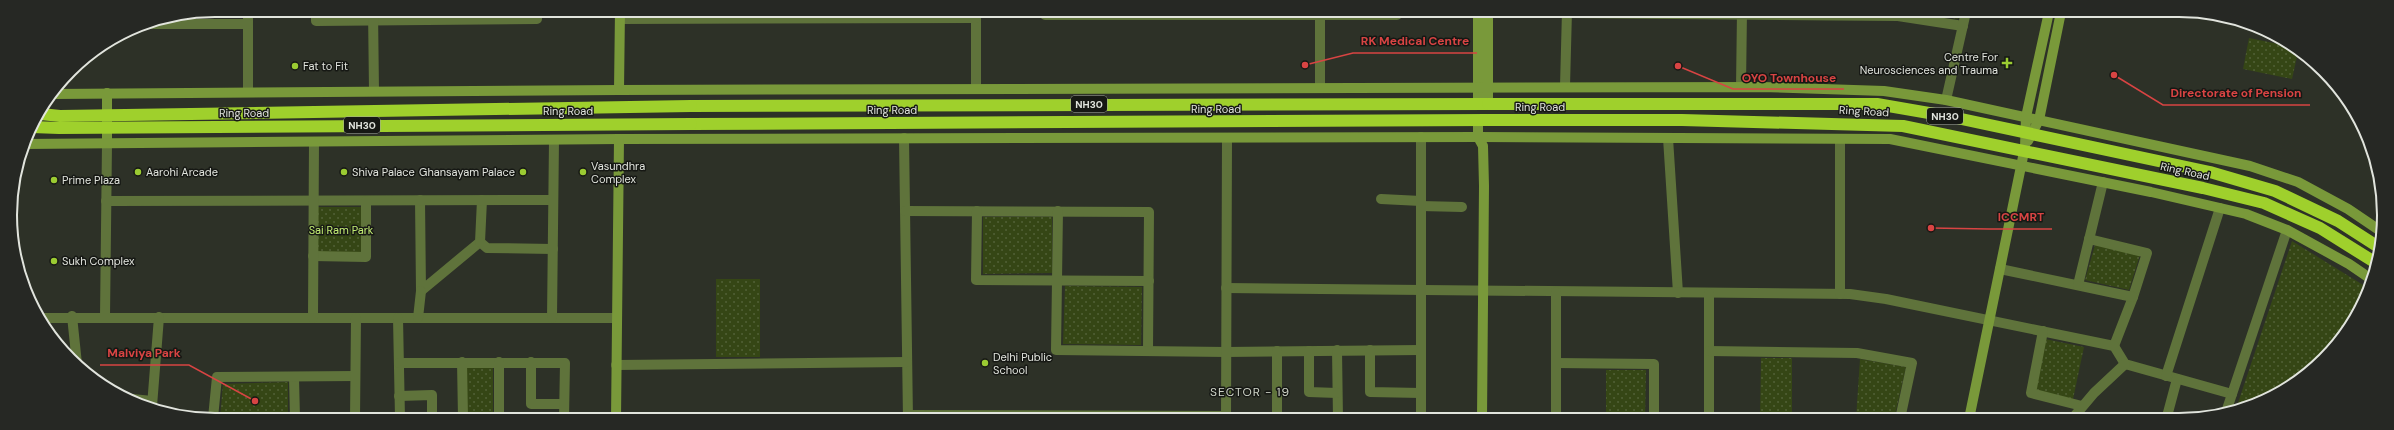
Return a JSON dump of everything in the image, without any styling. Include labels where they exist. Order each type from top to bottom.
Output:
[{"type":"highway","name":"Ring Road","points":[[45,114],[60,116],[691,106],[1877,104],[1952,117],[2210,172],[2275,191],[2338,222],[2374,245]]},
{"type":"highway","name":"Ring Road","points":[[37,126],[59,128],[1483,120],[1682,120],[1903,126],[2204,188],[2264,203],[2320,228],[2371,260]]},
{"type":"street","points":[[248,17],[248,92]]},
{"type":"street","points":[[316,17],[316,21],[354,17]]},
{"type":"street","points":[[373,17],[374,91]]},
{"type":"street","points":[[489,17],[537,19],[537,17]]},
{"type":"street","points":[[619,90],[620,17]]},
{"type":"street","points":[[976,17],[976,89]]},
{"type":"street","points":[[1320,17],[1320,88]]},
{"type":"street","points":[[1478,17],[1483,104]]},
{"type":"street","points":[[1483,86],[1488,17]]},
{"type":"street","points":[[1565,86],[1567,17]]},
{"type":"street","points":[[1741,87],[1742,17]]},
{"type":"street","points":[[1910,17],[1963,26]]},
{"type":"street","points":[[1946,100],[1965,17]]},
{"type":"street","points":[[1970,413],[2025,147],[2026,117],[2048,17]]},
{"type":"street","points":[[2025,147],[2039,120],[2060,17]]},
{"type":"street","points":[[185,20],[248,24]]},
{"type":"street","name":"Ring Road","points":[[58,94],[1483,86],[1741,87],[1884,91],[1946,100],[2250,166],[2298,182],[2348,209],[2377,229]]},
{"type":"street","points":[[105,317],[108,93]]},
{"type":"street","points":[[1482,413],[1483,120]]},
{"type":"street","points":[[30,144],[904,138],[1422,137],[1483,140],[1668,138],[1890,139],[2102,182],[2246,214],[2287,230],[2349,264],[2367,276]]},
{"type":"street","points":[[1421,413],[1422,137]]},
{"type":"street","points":[[904,138],[908,413]]},
{"type":"street","points":[[1226,413],[1227,138]]},
{"type":"street","points":[[1668,138],[1678,293]]},
{"type":"street","points":[[616,413],[619,139]]},
{"type":"street","points":[[1840,139],[1840,294]]},
{"type":"street","points":[[552,318],[554,140]]},
{"type":"street","points":[[313,318],[314,142]]},
{"type":"street","points":[[2078,286],[2102,182]]},
{"type":"street","points":[[1381,199],[1462,207]]},
{"type":"street","points":[[418,318],[421,291],[420,200]]},
{"type":"street","points":[[421,291],[480,242],[482,200]]},
{"type":"street","points":[[106,201],[553,200]]},
{"type":"street","points":[[313,256],[366,258],[366,201]]},
{"type":"street","points":[[2166,376],[2220,208]]},
{"type":"street","points":[[905,211],[1149,212],[1148,351]]},
{"type":"street","points":[[977,211],[976,280],[1149,281]]},
{"type":"street","points":[[1058,211],[1056,350],[1226,352],[1421,350]]},
{"type":"street","points":[[2228,407],[2287,230]]},
{"type":"street","points":[[2089,239],[2147,253],[2133,297],[2114,346]]},
{"type":"street","points":[[480,242],[487,248],[553,249]]},
{"type":"street","points":[[2000,268],[2133,297]]},
{"type":"street","points":[[1226,288],[1840,294],[1886,299],[2114,346],[2125,364],[2232,394]]},
{"type":"street","points":[[1556,292],[1556,413]]},
{"type":"street","points":[[1709,293],[1710,413]]},
{"type":"street","points":[[46,318],[72,316],[617,318]]},
{"type":"street","points":[[72,316],[76,356]]},
{"type":"street","points":[[152,402],[159,317]]},
{"type":"street","points":[[355,413],[356,318]]},
{"type":"street","points":[[398,318],[400,413]]},
{"type":"street","points":[[2042,331],[2031,393],[2082,406]]},
{"type":"street","points":[[1337,350],[1338,413]]},
{"type":"street","points":[[1370,350],[1370,392],[1421,393]]},
{"type":"street","points":[[1277,351],[1277,413]]},
{"type":"street","points":[[1310,351],[1309,392],[1337,393]]},
{"type":"street","points":[[1709,351],[1857,353],[1912,363],[1901,413]]},
{"type":"street","points":[[462,362],[463,413]]},
{"type":"street","points":[[499,362],[499,413]]},
{"type":"street","points":[[531,362],[531,404],[564,404]]},
{"type":"street","points":[[399,363],[565,362],[564,413]]},
{"type":"street","points":[[616,365],[907,362]]},
{"type":"street","points":[[1556,363],[1654,364],[1654,413]]},
{"type":"street","points":[[2077,413],[2082,406],[2125,364]]},
{"type":"street","points":[[294,376],[295,413]]},
{"type":"street","points":[[213,413],[217,377],[356,376]]},
{"type":"street","points":[[2168,413],[2177,379]]},
{"type":"street","points":[[399,396],[432,395],[432,413]]},
{"type":"green space","points":[[1946,17],[1958,17],[1958,19]]},
{"type":"green space","points":[[2249,38],[2278,44],[2297,56],[2292,79],[2243,69]]},
{"type":"green space","name":"Sai Ram Park","points":[[318,207],[363,207],[363,254],[318,253]]},
{"type":"green space","points":[[983,217],[1052,217],[1052,273],[983,274]]},
{"type":"green space","points":[[2292,241],[2364,285],[2357,303],[2344,325],[2328,346],[2310,364],[2289,380],[2267,393],[2238,404]]},
{"type":"green space","points":[[2095,245],[2140,255],[2129,290],[2085,280]]},
{"type":"green space","points":[[716,279],[760,279],[760,357],[716,357]]},
{"type":"green space","points":[[1065,286],[1142,287],[1141,345],[1063,344]]},
{"type":"green space","points":[[2045,339],[2084,347],[2073,399],[2034,391]]},
{"type":"green space","points":[[1761,358],[1792,358],[1792,413],[1760,413]]},
{"type":"green space","points":[[1860,359],[1906,367],[1895,413],[1856,413]]},
{"type":"green space","points":[[467,367],[493,368],[493,413],[467,413]]},
{"type":"green space","points":[[1606,370],[1646,370],[1645,413],[1606,413]]},
{"type":"green space","points":[[288,382],[288,413],[220,413],[223,384]]},
{"type":"place","name":"Centre For Neurosciences and Trauma","points":[[2007,63]]},
{"type":"place","name":"RK Medical Centre","points":[[1305,65]]},
{"type":"place","name":"Fat to Fit","points":[[295,66]]},
{"type":"place","name":"OYO Townhouse","points":[[1678,66]]},
{"type":"place","name":"Directorate of Pension","points":[[2114,75]]},
{"type":"place","name":"Aarohi Arcade","points":[[138,172]]},
{"type":"place","name":"Shiva Palace","points":[[344,172]]},
{"type":"place","name":"Ghansayam Palace","points":[[523,172]]},
{"type":"place","name":"Vasundhra Complex","points":[[583,172]]},
{"type":"place","name":"Prime Plaza","points":[[54,180]]},
{"type":"place","name":"ICCMRT","points":[[1931,228]]},
{"type":"place","name":"Sukh Complex","points":[[54,261]]},
{"type":"place","name":"Delhi Public School","points":[[985,363]]},
{"type":"place","name":"Malviya Park","points":[[255,401]]},
{"type":"district","name":"SECTOR - 19","points":[[1250,392]]}]
